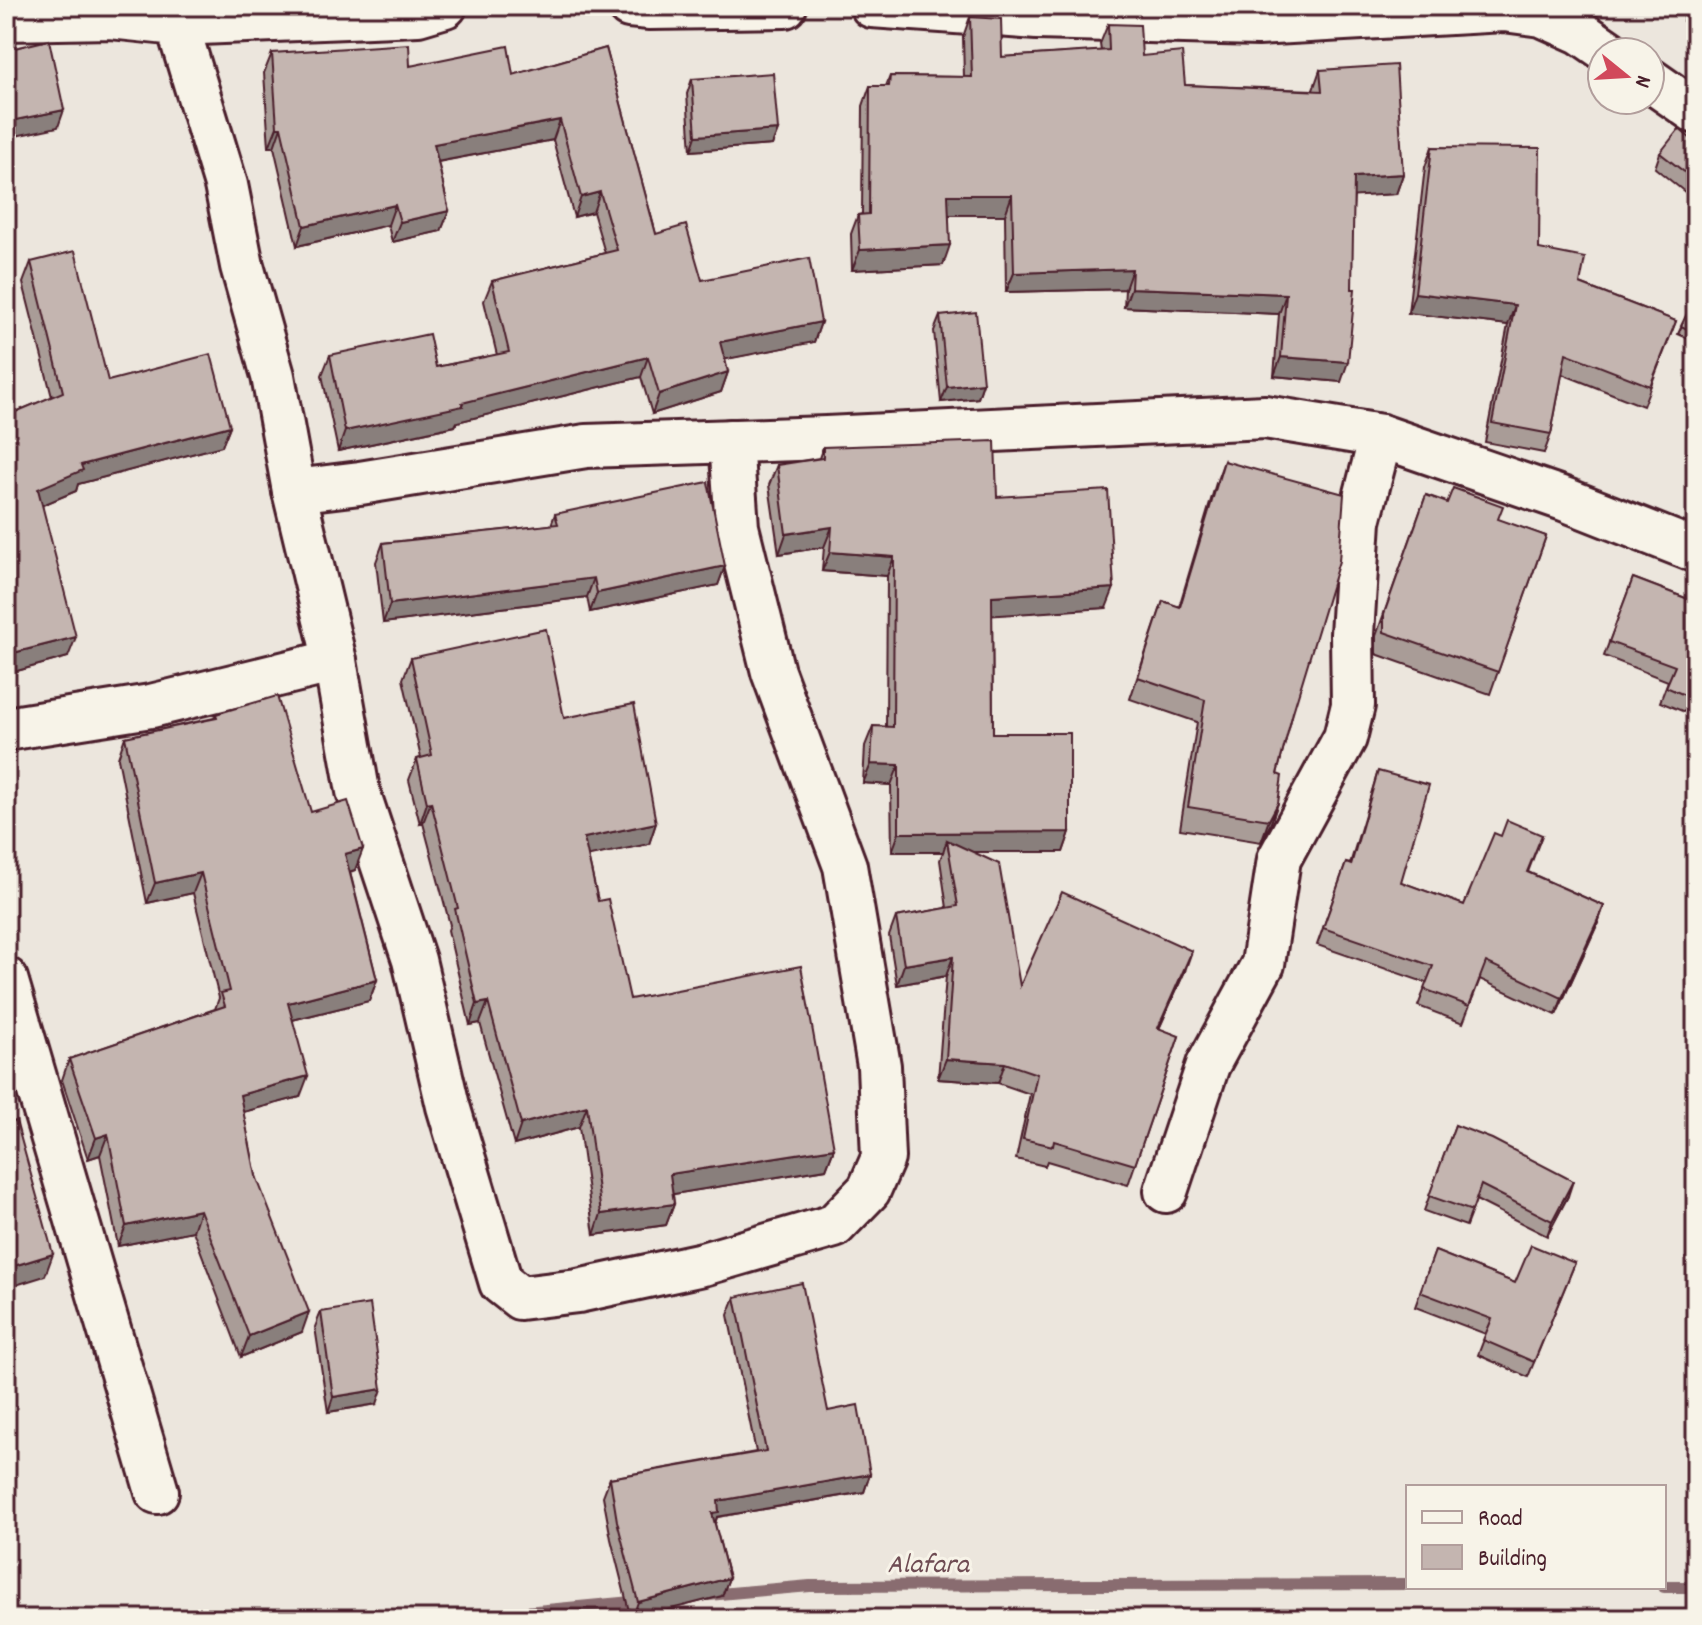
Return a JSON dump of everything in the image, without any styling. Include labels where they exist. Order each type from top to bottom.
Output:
[{"type":"street","points":[[6,19],[108,12],[177,24],[418,14],[445,6]]},
{"type":"street","points":[[629,6],[785,6]]},
{"type":"street","points":[[872,6],[1037,18],[1258,24],[1504,10],[1542,15],[1586,36]]},
{"type":"street","points":[[177,24],[226,185],[242,266],[273,376],[294,491],[335,661],[358,791],[414,960],[448,1106],[501,1283],[520,1298],[578,1291],[703,1264],[834,1226],[869,1190],[883,1158],[879,1066],[845,866],[773,672],[737,527],[731,441]]},
{"type":"street","points":[[1666,91],[1696,112]]},
{"type":"street","points":[[294,491],[586,446],[1265,417],[1381,436],[1564,499],[1696,551]]},
{"type":"street","points":[[1166,1191],[1208,1065],[1263,964],[1279,859],[1345,738],[1353,705],[1352,634],[1359,521],[1381,436]]},
{"type":"street","points":[[6,729],[151,706],[335,661]]},
{"type":"street","points":[[6,979],[157,1492]]},
{"type":"building","points":[[970,17],[1001,19],[1002,57],[1109,50],[1108,24],[1140,25],[1142,56],[1182,52],[1185,85],[1322,91],[1320,70],[1396,65],[1403,174],[1354,177],[1352,289],[1355,289],[1348,362],[1281,357],[1286,294],[1131,288],[1132,269],[1014,273],[1012,195],[948,195],[950,245],[860,250],[858,215],[869,214],[870,86],[889,86],[890,76],[972,77]]},
{"type":"building","points":[[49,40],[64,110],[6,122],[6,50]]},
{"type":"building","points":[[409,44],[410,66],[508,46],[513,75],[606,48],[656,234],[686,225],[702,280],[809,258],[821,322],[720,342],[728,372],[659,394],[648,357],[462,403],[463,406],[345,431],[330,355],[429,334],[436,367],[509,352],[492,281],[617,250],[600,192],[581,197],[560,120],[434,144],[449,211],[400,222],[395,205],[304,226],[281,127],[277,127],[272,53]]},
{"type":"building","points":[[773,73],[778,130],[696,136],[692,79]]},
{"type":"building","points":[[1679,129],[1696,143],[1696,181],[1660,153]]},
{"type":"building","points":[[1432,147],[1540,148],[1539,249],[1585,258],[1580,284],[1676,321],[1650,386],[1566,353],[1551,434],[1492,423],[1515,305],[1415,293]]},
{"type":"building","points":[[75,251],[108,381],[211,354],[230,426],[81,465],[83,470],[38,489],[76,637],[13,653],[6,627],[6,416],[63,392],[31,262]]},
{"type":"building","points":[[1696,295],[1696,333],[1681,326]]},
{"type":"building","points":[[976,312],[983,383],[947,387],[940,316]]},
{"type":"building","points":[[995,441],[997,497],[1108,490],[1114,588],[992,596],[993,733],[1070,733],[1070,832],[899,833],[899,765],[871,764],[873,726],[893,727],[894,557],[830,552],[832,527],[786,534],[777,465],[823,458],[823,447]]},
{"type":"building","points":[[1224,461],[1344,494],[1339,561],[1293,712],[1277,774],[1282,776],[1278,803],[1269,820],[1188,807],[1205,700],[1138,677],[1163,601],[1180,607]]},
{"type":"building","points":[[708,482],[725,566],[597,593],[594,578],[390,604],[383,543],[558,524],[555,514]]},
{"type":"building","points":[[1453,488],[1503,506],[1498,519],[1546,536],[1498,672],[1384,632],[1384,614],[1426,495],[1447,503]]},
{"type":"building","points":[[1633,578],[1696,602],[1696,700],[1666,687],[1675,666],[1609,642]]},
{"type":"building","points":[[546,629],[564,718],[634,704],[656,823],[584,838],[598,901],[608,899],[630,999],[801,966],[834,1148],[670,1174],[674,1204],[601,1214],[587,1106],[521,1124],[488,1002],[477,1004],[455,909],[458,908],[431,802],[427,803],[417,759],[432,755],[411,658]]},
{"type":"building","points":[[277,696],[311,812],[348,801],[363,849],[345,854],[377,980],[288,1003],[308,1076],[240,1095],[256,1176],[309,1312],[249,1336],[200,1210],[126,1226],[108,1134],[96,1138],[69,1059],[225,1006],[221,993],[230,991],[201,873],[155,883],[125,737],[217,718],[216,714]]},
{"type":"building","points":[[1378,771],[1429,785],[1401,882],[1464,905],[1494,833],[1501,836],[1507,820],[1542,835],[1527,872],[1604,906],[1562,998],[1486,962],[1469,1006],[1424,989],[1433,966],[1323,928],[1346,863],[1351,865]]},
{"type":"building","points":[[947,840],[999,864],[1020,986],[1062,892],[1192,951],[1158,1028],[1179,1036],[1135,1165],[1054,1141],[1053,1146],[1023,1139],[1037,1074],[1005,1063],[946,1059],[953,957],[904,965],[896,917],[958,906]]},
{"type":"building","points":[[16,1121],[53,1254],[7,1268],[6,1124]]},
{"type":"building","points":[[1455,1125],[1492,1139],[1573,1181],[1552,1221],[1481,1185],[1472,1211],[1429,1196]]},
{"type":"building","points":[[1531,1245],[1575,1263],[1534,1362],[1483,1340],[1492,1319],[1420,1292],[1435,1251],[1515,1283]]},
{"type":"building","points":[[802,1283],[828,1411],[858,1405],[870,1474],[718,1501],[719,1512],[712,1513],[729,1578],[638,1602],[617,1521],[610,1478],[766,1451],[735,1297]]},
{"type":"building","points":[[370,1304],[382,1389],[333,1397],[321,1312]]},
{"type":"waterway","name":"Alafara","points":[[708,1595],[810,1586],[1406,1584]]},
{"type":"waterway","name":"Alafara","points":[[1666,1587],[1696,1587]]},
{"type":"waterway","name":"Alafara","points":[[450,1619],[642,1601]]}]
